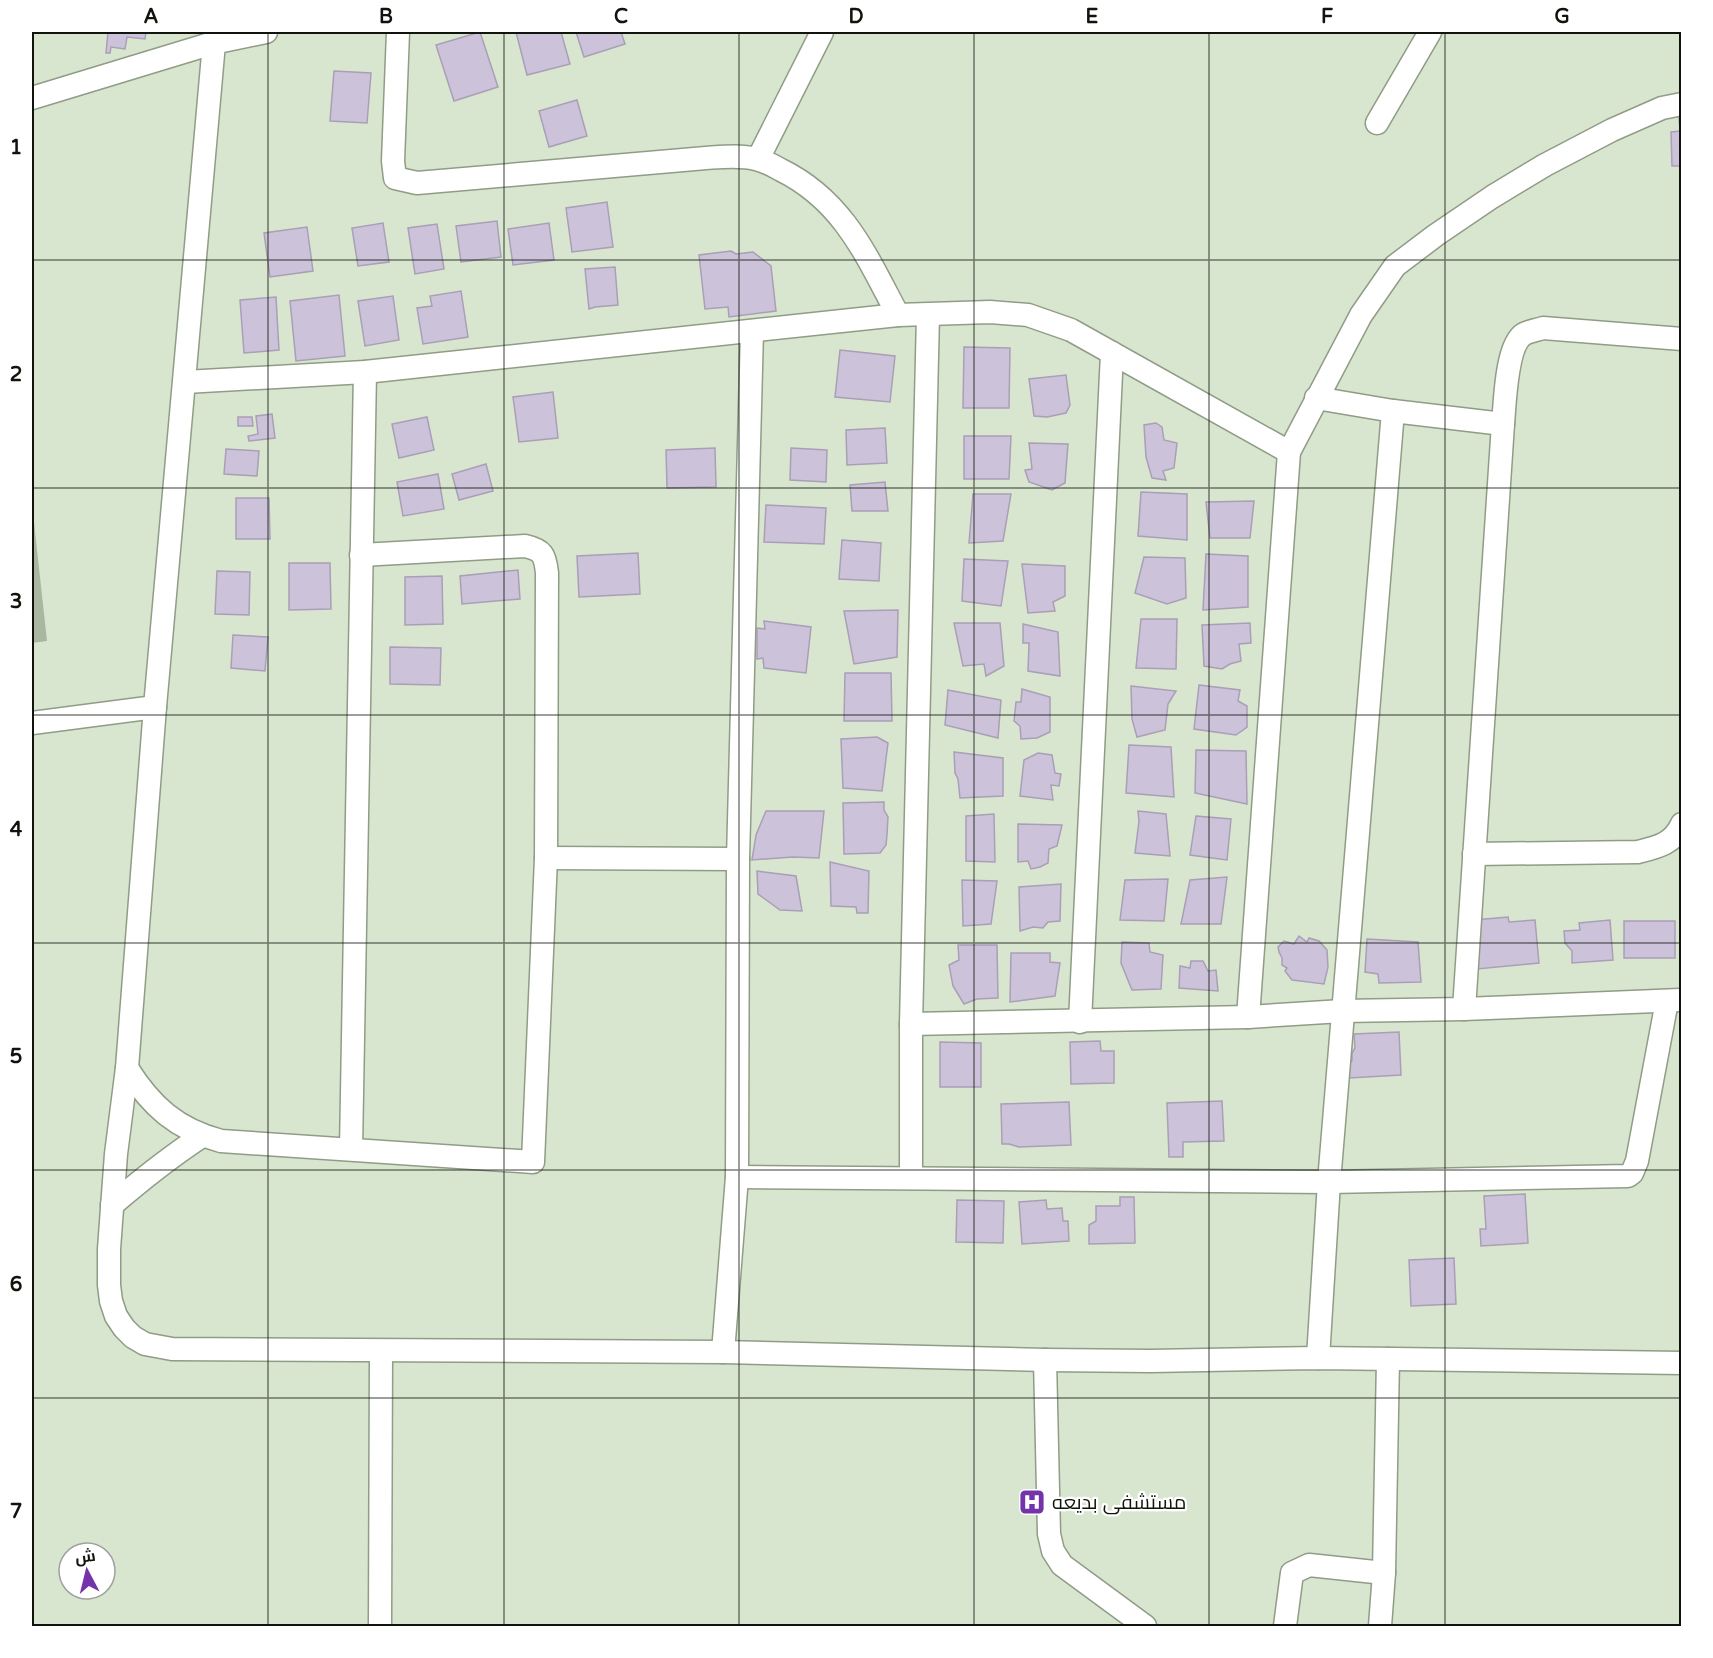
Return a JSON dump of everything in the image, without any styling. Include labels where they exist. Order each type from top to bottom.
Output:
[{"type":"street","points":[[32,99],[214,38],[266,32]]},
{"type":"street","points":[[398,32],[393,161],[395,178],[417,183],[706,158],[737,156],[758,159],[791,175],[815,191],[837,212],[864,253],[898,315]]},
{"type":"street","points":[[758,159],[822,32]]},
{"type":"street","points":[[1377,123],[1431,32]]},
{"type":"street","points":[[214,38],[109,1249],[111,1301],[116,1316],[133,1337],[144,1344],[172,1349],[723,1352],[1150,1361],[1318,1358],[1682,1363]]},
{"type":"street","points":[[1248,1017],[1289,452],[1360,315],[1395,266],[1492,196],[1545,165],[1612,130],[1662,108],[1682,104]]},
{"type":"street","points":[[185,382],[365,372],[898,315],[990,312],[1029,315],[1071,330],[1289,452]]},
{"type":"street","points":[[911,1178],[911,1024],[928,315]]},
{"type":"street","points":[[1464,1008],[1503,424],[1510,356],[1516,342],[1523,334],[1542,328],[1682,339]]},
{"type":"street","points":[[723,1352],[737,1177],[738,859],[752,331]]},
{"type":"street","points":[[1080,1022],[1112,353]]},
{"type":"street","points":[[351,1149],[365,372]]},
{"type":"street","points":[[1316,398],[1393,411],[1503,424]]},
{"type":"street","points":[[1318,1358],[1342,1011],[1393,411]]},
{"type":"street","points":[[126,1068],[147,1097],[159,1108],[185,1128],[220,1141],[533,1162],[546,858],[546,562],[543,554],[525,546],[361,555]]},
{"type":"street","points":[[32,723],[156,707]]},
{"type":"street","points":[[1474,854],[1638,852],[1660,847],[1677,835],[1682,824]]},
{"type":"street","points":[[546,858],[738,859]]},
{"type":"street","points":[[737,1177],[1329,1182],[1628,1176],[1632,1173],[1637,1161],[1674,1001],[1342,1011],[1248,1017],[911,1024]]},
{"type":"street","points":[[112,1205],[160,1165],[202,1136]]},
{"type":"street","points":[[380,1626],[381,1351]]},
{"type":"street","points":[[1380,1626],[1384,1573],[1388,1359]]},
{"type":"street","points":[[1045,1360],[1049,1534],[1053,1551],[1062,1565],[1145,1626]]},
{"type":"street","points":[[1285,1626],[1292,1574],[1309,1565],[1384,1573]]},
{"type":"green space","points":[[32,504],[47,641],[32,643]]},
{"type":"building","points":[[108,32],[146,32],[145,39],[127,37],[125,49],[111,47],[110,53],[106,53]]},
{"type":"building","points":[[480,32],[498,87],[454,101],[436,45]]},
{"type":"building","points":[[516,32],[561,32],[570,64],[527,75]]},
{"type":"building","points":[[576,32],[621,32],[625,44],[584,57]]},
{"type":"building","points":[[334,71],[371,73],[367,123],[330,121]]},
{"type":"building","points":[[577,100],[587,136],[549,147],[539,111]]},
{"type":"building","points":[[1679,118],[1682,118],[1682,166],[1672,166],[1671,132],[1680,131]]},
{"type":"building","points":[[607,202],[613,247],[572,252],[566,208]]},
{"type":"building","points":[[497,221],[501,257],[461,262],[456,226]]},
{"type":"building","points":[[383,223],[389,262],[358,266],[352,228]]},
{"type":"building","points":[[549,223],[554,260],[513,265],[508,229]]},
{"type":"building","points":[[437,224],[444,269],[415,274],[408,228]]},
{"type":"building","points":[[307,227],[313,271],[270,277],[264,233]]},
{"type":"building","points":[[731,251],[736,254],[753,252],[771,266],[776,311],[729,317],[728,307],[705,309],[699,255]]},
{"type":"building","points":[[615,267],[618,305],[589,309],[585,269]]},
{"type":"building","points":[[461,291],[468,337],[423,344],[417,308],[432,306],[430,296]]},
{"type":"building","points":[[339,295],[345,356],[296,361],[290,301]]},
{"type":"building","points":[[393,296],[399,340],[365,346],[358,301]]},
{"type":"building","points":[[276,297],[279,350],[244,353],[240,300]]},
{"type":"building","points":[[964,347],[1010,348],[1009,408],[963,408]]},
{"type":"building","points":[[840,350],[895,356],[890,402],[835,397]]},
{"type":"building","points":[[1066,375],[1070,405],[1066,413],[1047,417],[1034,416],[1029,379]]},
{"type":"building","points":[[553,392],[558,438],[519,442],[513,397]]},
{"type":"building","points":[[272,414],[275,438],[249,441],[248,436],[258,434],[256,416]]},
{"type":"building","points":[[238,417],[252,417],[253,426],[238,426]]},
{"type":"building","points":[[427,417],[434,450],[399,458],[392,424]]},
{"type":"building","points":[[1156,423],[1162,427],[1164,440],[1177,443],[1174,468],[1163,471],[1166,480],[1152,478],[1146,457],[1144,425]]},
{"type":"building","points":[[885,428],[887,463],[847,465],[846,430]]},
{"type":"building","points":[[964,436],[1011,436],[1009,479],[964,479]]},
{"type":"building","points":[[1029,443],[1068,444],[1065,483],[1052,490],[1029,482],[1025,470],[1032,469]]},
{"type":"building","points":[[715,448],[716,487],[667,488],[666,450]]},
{"type":"building","points":[[791,448],[827,450],[826,482],[790,480]]},
{"type":"building","points":[[226,449],[259,451],[257,476],[224,474]]},
{"type":"building","points":[[486,464],[493,491],[459,500],[452,474]]},
{"type":"building","points":[[438,474],[444,509],[403,516],[397,482]]},
{"type":"building","points":[[885,482],[888,511],[852,511],[850,485]]},
{"type":"building","points":[[1141,492],[1187,494],[1187,540],[1138,536]]},
{"type":"building","points":[[973,494],[1011,494],[1003,541],[969,543]]},
{"type":"building","points":[[236,498],[269,498],[270,539],[236,539]]},
{"type":"building","points":[[1254,501],[1250,538],[1210,538],[1206,502]]},
{"type":"building","points":[[766,505],[826,508],[824,544],[764,542]]},
{"type":"building","points":[[842,540],[881,543],[879,581],[839,579]]},
{"type":"building","points":[[638,553],[640,594],[579,597],[577,556]]},
{"type":"building","points":[[1206,554],[1248,556],[1248,607],[1203,610]]},
{"type":"building","points":[[1144,557],[1185,558],[1186,598],[1167,604],[1135,593]]},
{"type":"building","points":[[964,559],[1008,561],[1001,606],[962,601]]},
{"type":"building","points":[[289,563],[330,563],[331,609],[289,610]]},
{"type":"building","points":[[1022,564],[1065,566],[1065,596],[1053,602],[1055,611],[1028,613]]},
{"type":"building","points":[[518,570],[520,599],[462,604],[460,576]]},
{"type":"building","points":[[217,571],[250,572],[249,615],[215,614]]},
{"type":"building","points":[[442,576],[443,624],[405,625],[405,577]]},
{"type":"building","points":[[898,610],[897,657],[854,664],[844,611]]},
{"type":"building","points":[[1141,619],[1177,619],[1176,669],[1136,668]]},
{"type":"building","points":[[764,621],[811,627],[806,673],[764,668],[763,658],[757,659],[757,628],[765,629]]},
{"type":"building","points":[[954,623],[1000,623],[1004,666],[986,676],[984,664],[963,666]]},
{"type":"building","points":[[1250,623],[1251,643],[1239,644],[1241,661],[1222,669],[1204,666],[1202,625]]},
{"type":"building","points":[[1023,624],[1058,632],[1060,676],[1028,671],[1029,643],[1023,643]]},
{"type":"building","points":[[233,635],[268,637],[265,671],[231,668]]},
{"type":"building","points":[[390,647],[441,648],[440,685],[390,684]]},
{"type":"building","points":[[845,673],[891,673],[892,721],[844,721]]},
{"type":"building","points":[[1199,685],[1240,690],[1238,701],[1247,706],[1247,727],[1236,735],[1194,729]]},
{"type":"building","points":[[1131,686],[1176,691],[1168,704],[1165,730],[1137,737],[1132,719]]},
{"type":"building","points":[[1022,689],[1050,697],[1050,732],[1037,738],[1021,739],[1020,726],[1014,721],[1016,702],[1021,702]]},
{"type":"building","points":[[948,690],[1001,700],[998,738],[945,725]]},
{"type":"building","points":[[877,737],[888,743],[882,791],[843,788],[841,739]]},
{"type":"building","points":[[1129,745],[1171,747],[1174,797],[1126,793]]},
{"type":"building","points":[[1196,750],[1246,751],[1247,804],[1195,793]]},
{"type":"building","points":[[954,752],[1003,758],[1003,796],[960,798]]},
{"type":"building","points":[[1038,753],[1052,755],[1055,773],[1061,774],[1059,786],[1051,785],[1053,800],[1020,796],[1024,760]]},
{"type":"building","points":[[884,802],[884,810],[888,817],[887,835],[886,845],[880,853],[844,854],[843,803]]},
{"type":"building","points":[[766,811],[824,811],[819,858],[752,860],[756,835]]},
{"type":"building","points":[[1138,811],[1166,814],[1170,856],[1135,853]]},
{"type":"building","points":[[994,814],[995,862],[966,861],[966,816]]},
{"type":"building","points":[[1196,816],[1231,819],[1227,860],[1190,855]]},
{"type":"building","points":[[1018,824],[1062,825],[1057,846],[1049,849],[1048,863],[1031,869],[1028,861],[1018,862]]},
{"type":"building","points":[[830,862],[869,871],[868,913],[857,913],[856,907],[831,906]]},
{"type":"building","points":[[757,871],[796,876],[802,911],[780,910],[758,894]]},
{"type":"building","points":[[1227,877],[1221,924],[1181,924],[1190,880]]},
{"type":"building","points":[[1168,879],[1164,921],[1120,920],[1125,880]]},
{"type":"building","points":[[962,880],[997,881],[991,924],[963,926]]},
{"type":"building","points":[[1061,884],[1060,921],[1048,922],[1043,928],[1033,927],[1020,931],[1019,887]]},
{"type":"building","points":[[1508,917],[1509,922],[1535,920],[1539,963],[1477,969],[1474,920]]},
{"type":"building","points":[[1610,920],[1613,960],[1572,963],[1572,951],[1565,943],[1564,931],[1580,930],[1579,923]]},
{"type":"building","points":[[1624,921],[1675,921],[1675,958],[1624,958]]},
{"type":"building","points":[[1299,936],[1307,942],[1309,938],[1319,941],[1327,950],[1328,967],[1324,984],[1292,980],[1285,971],[1287,968],[1282,965],[1278,947],[1284,941],[1294,944]]},
{"type":"building","points":[[1367,939],[1418,942],[1421,982],[1379,983],[1378,974],[1365,972]]},
{"type":"building","points":[[1122,942],[1149,943],[1150,952],[1163,955],[1161,989],[1132,990],[1121,963]]},
{"type":"building","points":[[958,945],[997,945],[998,998],[977,999],[964,1004],[953,986],[949,965],[959,960]]},
{"type":"building","points":[[1011,953],[1050,953],[1050,962],[1060,963],[1055,996],[1010,1002]]},
{"type":"building","points":[[1191,961],[1203,961],[1208,971],[1216,970],[1218,991],[1179,988],[1180,966],[1190,968]]},
{"type":"building","points":[[1399,1032],[1401,1075],[1349,1078],[1348,1066],[1355,1048],[1354,1034]]},
{"type":"building","points":[[1100,1041],[1101,1051],[1114,1051],[1114,1083],[1071,1084],[1070,1042]]},
{"type":"building","points":[[940,1042],[981,1043],[981,1087],[940,1087]]},
{"type":"building","points":[[1222,1101],[1224,1141],[1183,1142],[1183,1157],[1169,1157],[1167,1103]]},
{"type":"building","points":[[1069,1102],[1071,1145],[1019,1147],[1002,1144],[1001,1104]]},
{"type":"building","points":[[1525,1194],[1528,1243],[1481,1246],[1480,1229],[1486,1229],[1484,1196]]},
{"type":"building","points":[[1120,1197],[1134,1197],[1135,1243],[1089,1244],[1089,1225],[1096,1221],[1096,1206],[1120,1206]]},
{"type":"building","points":[[957,1200],[1004,1201],[1003,1243],[956,1242]]},
{"type":"building","points":[[1046,1200],[1047,1209],[1062,1208],[1063,1221],[1068,1221],[1069,1241],[1022,1244],[1019,1202]]},
{"type":"building","points":[[1454,1258],[1456,1304],[1411,1306],[1409,1260]]},
{"type":"place","name":"مستشفى بديعه","points":[[1032,1502]]}]
